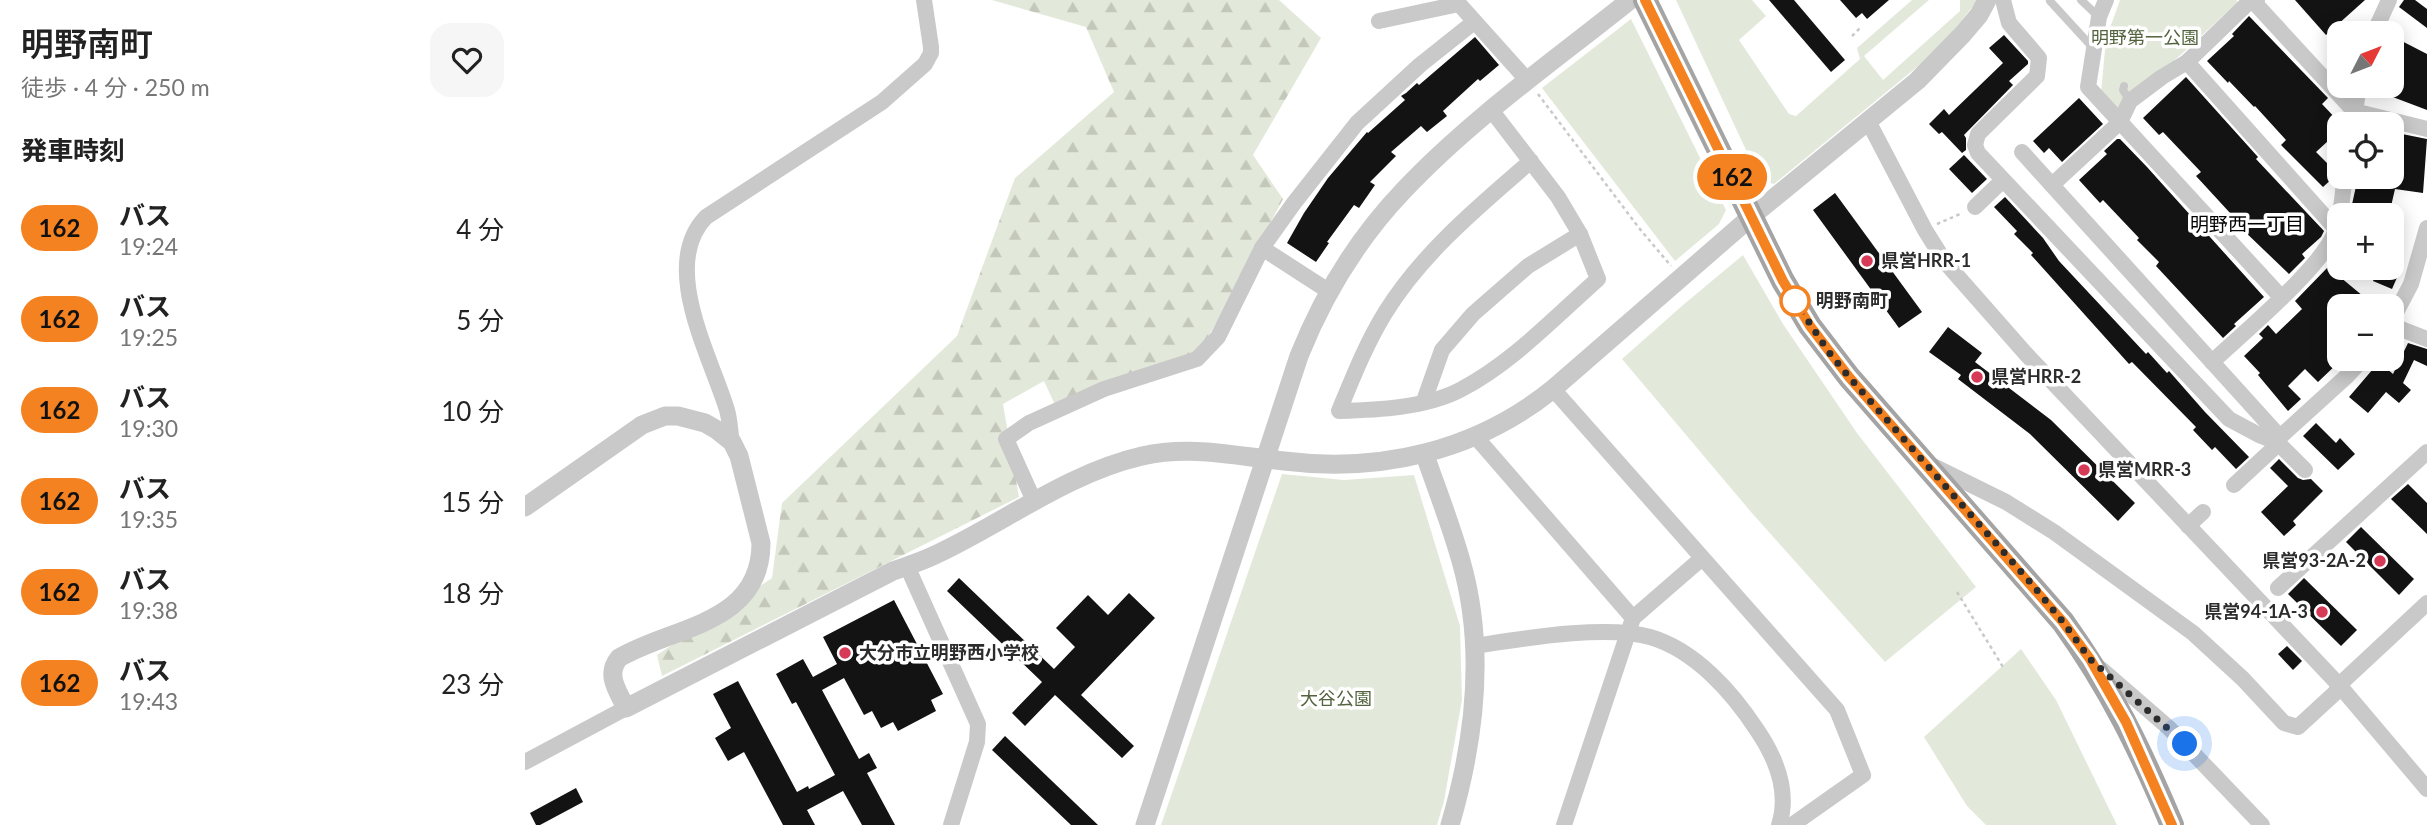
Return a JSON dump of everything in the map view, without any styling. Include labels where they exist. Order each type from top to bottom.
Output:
[{"type":"main road","points":[[1633,2],[1752,216],[1783,281],[1816,334],[1849,377],[2031,583],[2090,659],[2126,722],[2172,825]]},
{"type":"street","points":[[626,708],[612,677],[616,661],[632,651],[725,612],[743,596],[755,577],[761,556],[758,528],[739,456],[732,442],[728,414],[690,297],[686,262],[692,236],[706,217],[865,115],[925,64],[931,47],[924,0]]},
{"type":"street","points":[[525,762],[907,566],[936,555],[1034,501],[1115,464],[1161,452],[1202,450],[1337,465],[1396,460],[1425,455],[1475,436],[1523,411],[1553,389],[1752,216],[1937,62],[1971,25],[1987,0]]},
{"type":"street","points":[[2003,0],[2009,23],[2039,58],[2037,76],[1978,134],[1975,145],[1978,153],[2229,419],[2259,435],[2279,439]]},
{"type":"street","points":[[2106,0],[2099,17],[2088,87],[2281,297]]},
{"type":"street","points":[[2052,185],[2120,122],[2130,102],[2187,62],[2247,4],[2254,1],[2348,112]]},
{"type":"street","points":[[2379,21],[2387,1]]},
{"type":"street","points":[[1145,825],[1299,356],[1330,292],[1357,249],[1396,198],[1443,152],[1492,111],[1533,88],[1633,2]]},
{"type":"street","points":[[1379,21],[1459,4],[1533,88]]},
{"type":"street","points":[[1034,501],[1006,439],[1029,423],[1104,389],[1197,359],[1218,337],[1262,248],[1357,123],[1420,65],[1473,22]]},
{"type":"street","points":[[2187,62],[2327,219]]},
{"type":"street","points":[[1492,111],[1531,161],[1558,197],[1580,234],[1598,279],[1491,371],[1458,391],[1379,410],[1339,411],[1360,359],[1387,311],[1417,270],[1448,235],[1531,161]]},
{"type":"street","points":[[1868,121],[1925,230],[1945,262],[2026,354],[2339,685],[2427,789]]},
{"type":"street","points":[[2404,125],[2427,128]]},
{"type":"street","points":[[2022,152],[2212,362],[2305,470]]},
{"type":"street","points":[[1975,207],[2003,180]]},
{"type":"street","points":[[2404,298],[2411,284],[2427,228]]},
{"type":"street","points":[[1425,401],[1442,350],[1473,314],[1528,266],[1580,234]]},
{"type":"street","points":[[1262,248],[1330,292]]},
{"type":"street","points":[[2212,362],[2327,249]]},
{"type":"street","points":[[2404,330],[2427,340]]},
{"type":"street","points":[[2234,485],[2352,371]]},
{"type":"street","points":[[1475,436],[1630,625],[1699,664],[1740,705],[1763,738],[1776,767],[1783,794],[1786,823],[1863,775],[1837,710],[1553,389]]},
{"type":"street","points":[[525,507],[642,425],[665,416],[691,418],[705,423],[732,442]]},
{"type":"street","points":[[2278,588],[2427,453]]},
{"type":"street","points":[[1425,455],[1462,564],[1474,646],[1474,703],[1470,740],[1450,825]]},
{"type":"street","points":[[1920,457],[1934,468],[2006,502],[2054,532],[2193,633],[2243,679],[2284,723],[2298,727],[2427,603]]},
{"type":"street","points":[[2187,526],[2203,512]]},
{"type":"street","points":[[1564,825],[1630,625],[1702,559]]},
{"type":"street","points":[[907,566],[978,724],[977,742],[951,825]]},
{"type":"street","points":[[1474,646],[1630,625]]},
{"type":"street","points":[[2090,659],[2169,728],[2262,825]]},
{"type":"lane","points":[[2081,0],[2099,17]]},
{"type":"lane","points":[[2050,1],[2094,49]]},
{"type":"lane","points":[[2124,86],[2123,90],[2130,102]]},
{"type":"path","points":[[1852,36],[1860,28]]},
{"type":"path","points":[[1533,88],[1639,228],[1682,278]]},
{"type":"path","points":[[1925,230],[1975,207]]},
{"type":"path","points":[[1957,592],[2003,667]]},
{"type":"green space","points":[[992,0],[1279,0],[1321,38],[1253,155],[1283,199],[1222,314],[1196,356],[1056,407],[1044,381],[1003,404],[1019,497],[662,676],[657,655],[772,578],[782,503],[957,336],[1015,178],[1114,92],[1086,27]]},
{"type":"green space","points":[[1676,0],[1752,0],[1766,16],[1739,40],[1789,114],[1796,116],[1860,59],[1857,48],[1912,0],[1929,0],[1864,56],[1883,80],[1960,11],[1960,0],[1978,0],[1939,49],[1774,184],[1760,180]]},
{"type":"green space","name":"明野第一公園","points":[[2120,0],[2238,2],[2126,105],[2117,108],[2101,93],[2106,39]]},
{"type":"green space","points":[[1631,19],[1726,210],[1719,224],[1675,261],[1542,88]]},
{"type":"green space","points":[[1743,255],[1783,324],[1857,433],[1976,587],[1885,662],[1751,512],[1622,359]]},
{"type":"green space","name":"大谷公園","points":[[1282,474],[1344,480],[1414,475],[1460,626],[1462,700],[1444,801],[1437,825],[1161,825]]},
{"type":"green space","points":[[2021,649],[2056,700],[2117,825],[1986,825],[1967,806],[1924,737]]},
{"type":"building","points":[[1769,0],[1794,0],[1845,60],[1831,72]]},
{"type":"building","points":[[1840,0],[1889,0],[1867,19],[1862,13],[1856,18]]},
{"type":"building","points":[[2295,0],[2365,0],[2342,21],[2327,21],[2326,35]]},
{"type":"building","points":[[2404,0],[2415,0],[2427,9],[2427,28],[2399,7]]},
{"type":"building","points":[[2249,16],[2328,98],[2322,104],[2330,112],[2327,112],[2327,142],[2316,152],[2327,163],[2327,183],[2323,187],[2281,145],[2286,140],[2255,106],[2207,61],[2234,36],[2232,34]]},
{"type":"building","points":[[2004,35],[2028,64],[2009,81],[2013,85],[1964,135],[1966,150],[1962,153],[1942,132],[1939,134],[1929,124],[1944,109],[1949,115],[2003,63],[1989,48]]},
{"type":"building","points":[[1475,37],[1499,65],[1480,81],[1478,79],[1443,111],[1447,116],[1427,132],[1421,126],[1391,152],[1396,156],[1370,182],[1375,185],[1359,208],[1354,205],[1316,262],[1287,243],[1328,178],[1367,132],[1405,100],[1401,96],[1417,83],[1419,85]]},
{"type":"building","points":[[2405,43],[2427,54],[2427,110],[2395,98],[2405,98]]},
{"type":"building","points":[[2186,77],[2258,157],[2256,159],[2324,231],[2302,254],[2305,258],[2289,274],[2240,227],[2242,226],[2196,176],[2201,172],[2163,132],[2159,135],[2143,118]]},
{"type":"building","points":[[2079,98],[2103,124],[2062,162],[2049,148],[2044,153],[2033,141]]},
{"type":"building","points":[[2404,134],[2427,139],[2423,193],[2395,189],[2404,189]]},
{"type":"building","points":[[2117,139],[2147,167],[2264,297],[2234,324],[2236,326],[2223,338],[2156,266],[2159,262],[2137,240],[2139,238],[2103,200],[2100,203],[2079,180],[2107,154],[2104,151]]},
{"type":"building","points":[[1964,155],[1987,179],[1972,193],[1949,169]]},
{"type":"building","points":[[2355,189],[2395,189],[2392,203],[2352,203]]},
{"type":"building","name":"県営HRR-1","points":[[1835,193],[1922,312],[1899,328],[1813,210]]},
{"type":"building","points":[[2005,197],[2043,238],[2059,261],[2146,354],[2148,352],[2167,373],[2169,371],[2249,457],[2236,469],[2215,447],[2212,450],[2193,430],[2196,427],[2132,362],[2129,364],[2031,255],[2033,253],[2014,234],[2017,231],[1994,207]]},
{"type":"building","points":[[2327,268],[2327,280],[2344,280],[2361,294],[2327,294],[2327,371],[2330,371],[2318,382],[2305,369],[2288,386],[2301,399],[2288,411],[2244,356],[2263,338],[2259,334],[2268,325],[2276,334],[2302,309],[2295,301]]},
{"type":"building","points":[[2373,280],[2396,280],[2392,289]]},
{"type":"building","points":[[1948,327],[1982,353],[1975,362],[2051,420],[2135,503],[2118,521],[2030,434],[1958,379],[1961,375],[1929,352]]},
{"type":"building","points":[[2408,343],[2427,349],[2427,366],[2414,360],[2403,383],[2411,390],[2399,403],[2386,392],[2368,413],[2349,397],[2371,371],[2390,371],[2393,374],[2394,371],[2404,371],[2404,351]]},
{"type":"building","points":[[2316,423],[2336,443],[2340,438],[2355,454],[2338,470],[2303,436]]},
{"type":"building","points":[[2279,459],[2298,478],[2311,479],[2323,491],[2293,521],[2296,525],[2284,536],[2261,512],[2288,486],[2270,468]]},
{"type":"building","points":[[2408,484],[2427,503],[2427,534],[2391,499]]},
{"type":"building","name":"県営93-2A-2","points":[[2361,527],[2414,579],[2399,595],[2346,542]]},
{"type":"building","points":[[959,578],[1054,669],[1075,647],[1056,628],[1088,595],[1108,615],[1129,593],[1155,618],[1081,695],[1134,746],[1122,758],[1055,695],[1025,726],[1012,713],[1042,682],[947,591]]},
{"type":"building","name":"県営94-1A-3","points":[[2304,578],[2357,630],[2341,646],[2288,594]]},
{"type":"building","points":[[894,600],[943,694],[931,700],[936,711],[898,731],[893,722],[881,728],[872,711],[864,715],[844,678],[822,690],[859,759],[869,753],[877,768],[867,773],[895,825],[862,825],[843,791],[807,810],[815,825],[783,825],[744,752],[728,761],[715,738],[731,728],[713,694],[738,681],[797,792],[808,786],[809,789],[835,775],[796,702],[792,704],[776,674],[803,659],[813,677],[837,664],[823,637]]},
{"type":"building","points":[[2287,646],[2302,661],[2293,670],[2278,654]]},
{"type":"building","points":[[1005,736],[1098,825],[1071,825],[992,750]]},
{"type":"building","points":[[576,788],[583,802],[536,825],[530,813]]},
{"type":"bus line","name":"162","points":[[1645,0],[1783,281],[1810,326],[1849,377],[2031,583],[2090,659],[2141,751],[2172,825]]},
{"type":"place","name":"県営HRR-1","points":[[1867,261]]},
{"type":"place","name":"明野南町","points":[[1795,301]]},
{"type":"place","name":"県営HRR-2","points":[[1977,377]]},
{"type":"place","name":"県営MRR-3","points":[[2084,470]]},
{"type":"place","name":"県営93-2A-2","points":[[2380,561]]},
{"type":"place","name":"県営94-1A-3","points":[[2322,612]]},
{"type":"place","name":"大分市立明野西小学校","points":[[845,653]]},
{"type":"district","name":"明野西一丁目","points":[[2247,224]]},
{"type":"route","points":[[1795,301],[1810,326],[1849,377],[2031,583],[2090,659],[2185,744]]}]
